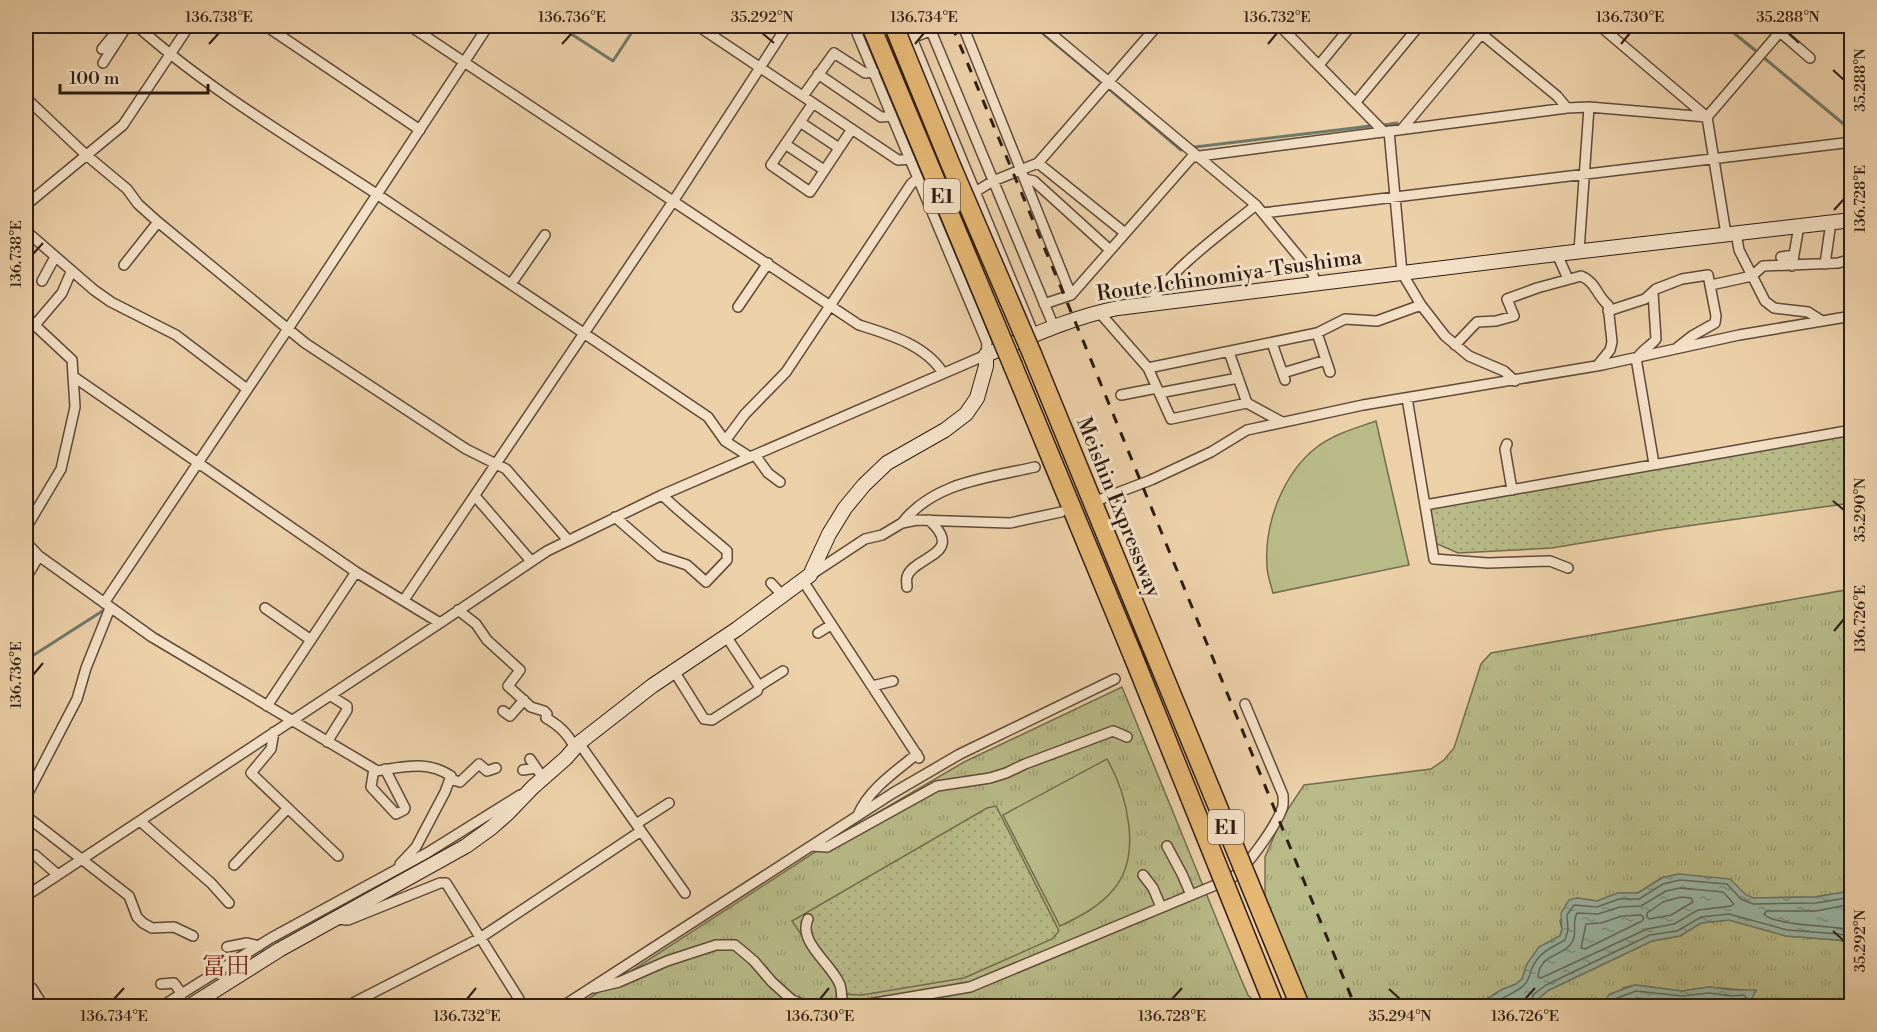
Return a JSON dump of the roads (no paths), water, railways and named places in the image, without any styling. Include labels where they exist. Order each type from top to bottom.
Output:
[{"type":"highway","name":"Meishin Expressway","points":[[871,26],[1133,656],[1274,1006]]},
{"type":"highway","name":"Meishin Expressway","points":[[894,26],[1032,354],[1300,1006]]},
{"type":"main road","name":"Route Ichinomiya-Tsushima","points":[[986,355],[1054,327],[1100,312],[1579,251],[1851,220]]},
{"type":"main road","points":[[190,1006],[279,950],[466,846],[491,828],[535,773],[577,745],[652,686],[806,578],[845,508],[864,485],[887,463],[945,430],[966,414],[977,398],[986,366],[986,355]]},
{"type":"street","points":[[137,26],[170,55],[263,121],[377,194],[708,417],[725,441],[752,456],[780,482]]},
{"type":"street","points":[[26,205],[85,154],[123,125],[189,26]]},
{"type":"street","points":[[266,26],[420,130]]},
{"type":"street","points":[[410,26],[859,325],[903,339],[939,366],[943,373]]},
{"type":"street","points":[[26,797],[77,699],[107,605],[197,462],[489,26]]},
{"type":"street","points":[[698,26],[898,160],[910,159]]},
{"type":"street","points":[[404,600],[674,200],[787,26]]},
{"type":"street","points":[[26,896],[567,539],[986,355],[987,343],[854,26]]},
{"type":"street","points":[[907,26],[1034,335]]},
{"type":"street","points":[[867,57],[930,28],[942,26]]},
{"type":"street","points":[[963,26],[1071,295]]},
{"type":"street","points":[[1042,26],[1256,205],[1313,274],[1316,284]]},
{"type":"street","points":[[975,192],[993,181],[1023,175],[1038,163],[1157,26]]},
{"type":"street","points":[[1280,26],[1386,131],[1402,273],[1421,304],[1445,336],[1455,345],[1469,356],[1503,371],[1515,381]]},
{"type":"street","points":[[1319,65],[1351,26]]},
{"type":"street","points":[[1356,102],[1419,26]]},
{"type":"street","points":[[1472,26],[1557,96],[1567,108]]},
{"type":"street","points":[[1402,129],[1488,26]]},
{"type":"street","points":[[1600,26],[1707,117],[1731,234],[1765,301],[1774,308],[1808,312],[1822,321]]},
{"type":"street","points":[[930,28],[1054,327]]},
{"type":"street","points":[[102,49],[111,38],[124,29]]},
{"type":"street","points":[[103,63],[124,29]]},
{"type":"street","points":[[1707,117],[1782,29],[1810,58]]},
{"type":"street","points":[[803,96],[834,52],[865,73],[874,72]]},
{"type":"street","points":[[818,74],[881,117],[892,116]]},
{"type":"street","points":[[26,98],[85,154],[127,189],[138,204],[158,222],[305,344],[466,449],[506,469],[567,539]]},
{"type":"street","points":[[813,103],[771,165],[810,192],[852,129]]},
{"type":"street","points":[[1044,304],[1071,295],[1192,157],[1567,108],[1589,107],[1707,117]]},
{"type":"street","points":[[1579,251],[1589,107]]},
{"type":"street","points":[[800,122],[839,148]]},
{"type":"street","points":[[1263,213],[1851,142]]},
{"type":"street","points":[[785,144],[824,171]]},
{"type":"street","points":[[1038,163],[1125,233]]},
{"type":"street","points":[[1023,175],[1034,181],[1110,250]]},
{"type":"street","points":[[725,441],[745,414],[786,372],[911,184],[918,178]]},
{"type":"street","points":[[1151,305],[1154,296],[1174,274],[1256,205]]},
{"type":"street","points":[[123,265],[158,222]]},
{"type":"street","points":[[1825,264],[1831,222]]},
{"type":"street","points":[[1792,266],[1799,226]]},
{"type":"street","points":[[26,231],[71,272],[111,302],[176,335],[247,388]]},
{"type":"street","points":[[512,284],[545,235]]},
{"type":"street","points":[[1557,254],[1568,279]]},
{"type":"street","points":[[1781,257],[1794,255]]},
{"type":"street","points":[[42,281],[55,257]]},
{"type":"street","points":[[1711,285],[1752,276],[1762,266],[1838,263],[1851,259]]},
{"type":"street","points":[[738,307],[768,263]]},
{"type":"street","points":[[34,326],[62,293],[71,272]]},
{"type":"street","points":[[1608,311],[1646,299],[1656,289],[1682,279],[1708,275],[1716,316],[1715,323],[1692,336],[1676,349]]},
{"type":"street","points":[[1455,345],[1477,322],[1496,321],[1514,316],[1507,299],[1581,276],[1588,279],[1608,305],[1612,342],[1610,350],[1597,366]]},
{"type":"street","points":[[1653,293],[1656,339],[1637,358],[1654,464]]},
{"type":"street","points":[[1148,368],[1317,333],[1346,319],[1377,321],[1421,304]]},
{"type":"street","points":[[1100,312],[1148,368],[1171,419],[1247,403],[1282,422]]},
{"type":"street","points":[[1101,499],[1151,480],[1211,452],[1247,430],[1364,405],[1515,381],[1851,316]]},
{"type":"street","points":[[26,317],[72,360],[75,407],[61,469],[26,528]]},
{"type":"street","points":[[1317,333],[1330,372]]},
{"type":"street","points":[[1272,343],[1284,376],[1326,360]]},
{"type":"street","points":[[1228,352],[1247,403]]},
{"type":"street","points":[[74,378],[356,572],[440,623]]},
{"type":"street","points":[[1121,395],[1238,378]]},
{"type":"street","points":[[1407,398],[1434,559],[1488,563],[1550,561],[1568,568]]},
{"type":"street","points":[[1425,505],[1851,429]]},
{"type":"street","points":[[1507,444],[1505,449],[1512,490]]},
{"type":"street","points":[[902,523],[909,514],[936,494],[955,485],[1035,467]]},
{"type":"street","points":[[615,517],[660,556],[687,565],[706,582],[727,560],[727,550],[686,518],[663,495]]},
{"type":"street","points":[[475,496],[531,561]]},
{"type":"street","points":[[858,815],[862,805],[874,792],[918,756],[831,625],[806,578],[865,539],[882,535],[902,523],[916,520],[1010,522],[1061,512]]},
{"type":"street","points":[[908,587],[907,577],[911,570],[936,553],[941,546],[941,537],[937,527],[929,520]]},
{"type":"street","points":[[26,542],[39,556],[152,637],[376,771],[416,764],[434,768],[451,776],[416,847],[400,864],[400,867]]},
{"type":"street","points":[[26,578],[39,556]]},
{"type":"street","points":[[267,706],[356,572]]},
{"type":"street","points":[[771,583],[783,596]]},
{"type":"street","points":[[265,608],[311,640]]},
{"type":"street","points":[[458,610],[476,624],[488,640],[520,670],[508,686],[531,706],[544,711],[547,714],[546,718],[560,726],[577,745],[685,893]]},
{"type":"street","points":[[818,633],[831,625]]},
{"type":"street","points":[[726,636],[759,686]]},
{"type":"street","points":[[674,671],[704,719],[712,720],[783,671]]},
{"type":"street","points":[[564,1006],[893,793],[960,754],[1115,679]]},
{"type":"street","points":[[872,686],[893,681]]},
{"type":"street","points":[[327,742],[347,710],[346,706],[331,696]]},
{"type":"street","points":[[503,711],[510,716],[524,700]]},
{"type":"street","points":[[594,988],[619,982],[667,961],[716,945],[735,945],[792,1000],[805,1005],[863,1005],[970,987],[1230,879],[1239,873],[1276,821],[1283,807],[1283,795],[1245,704]]},
{"type":"street","points":[[810,846],[827,847],[937,786],[990,778],[1113,731],[1127,737]]},
{"type":"street","points":[[274,732],[271,749],[251,773],[338,856]]},
{"type":"street","points":[[434,768],[438,758]]},
{"type":"street","points":[[450,779],[460,782],[479,764],[487,771],[496,768]]},
{"type":"street","points":[[374,769],[368,790],[396,814],[405,808],[385,769]]},
{"type":"street","points":[[523,770],[535,773]]},
{"type":"street","points":[[162,1006],[259,946],[427,853],[535,773]]},
{"type":"street","points":[[347,1006],[480,938],[638,828],[669,803]]},
{"type":"street","points":[[234,865],[288,808]]},
{"type":"street","points":[[26,816],[79,860],[129,896],[137,917],[143,923],[152,928],[174,927],[193,936]]},
{"type":"street","points":[[140,821],[212,883],[229,903]]},
{"type":"street","points":[[1167,846],[1191,895]]},
{"type":"street","points":[[26,856],[35,855],[57,875]]},
{"type":"street","points":[[1143,875],[1153,888],[1161,907]]},
{"type":"street","points":[[335,919],[348,920],[440,883],[446,883],[519,999]]},
{"type":"street","points":[[808,919],[805,925],[807,937],[840,985],[842,1005]]},
{"type":"street","points":[[227,947],[247,943],[259,946]]},
{"type":"street","points":[[161,984],[174,983],[182,994]]},
{"type":"street","points":[[32,988],[43,1006]]},
{"type":"water","points":[[1679,874],[1730,879],[1745,894],[1753,898],[1815,897],[1851,891],[1851,943],[1786,936],[1729,920],[1701,923],[1680,936],[1652,941],[1549,990],[1539,998],[1534,1006],[1453,1006],[1481,1003],[1522,979],[1527,964],[1539,947],[1560,936],[1561,913],[1569,900],[1577,898],[1597,901],[1618,893],[1638,893],[1662,878]]},
{"type":"water","points":[[1635,985],[1682,991],[1709,987],[1756,990],[1752,998],[1758,1003],[1770,1006],[1613,1006],[1604,1001],[1610,994]]},
{"type":"waterway","points":[[559,26],[613,61],[636,26]]},
{"type":"waterway","points":[[1034,26],[1100,81]]},
{"type":"waterway","points":[[1725,26],[1756,51]]},
{"type":"waterway","points":[[1476,47],[1482,40]]},
{"type":"waterway","points":[[1763,57],[1852,131]]},
{"type":"waterway","points":[[1108,88],[1181,150]]},
{"type":"waterway","points":[[1384,125],[1397,123]]},
{"type":"waterway","points":[[1195,147],[1371,126]]},
{"type":"waterway","points":[[26,660],[104,610]]},
{"type":"railway","points":[[952,26],[1355,1006]]},
{"type":"district","name":"冨田","points":[[226,966]]}]
